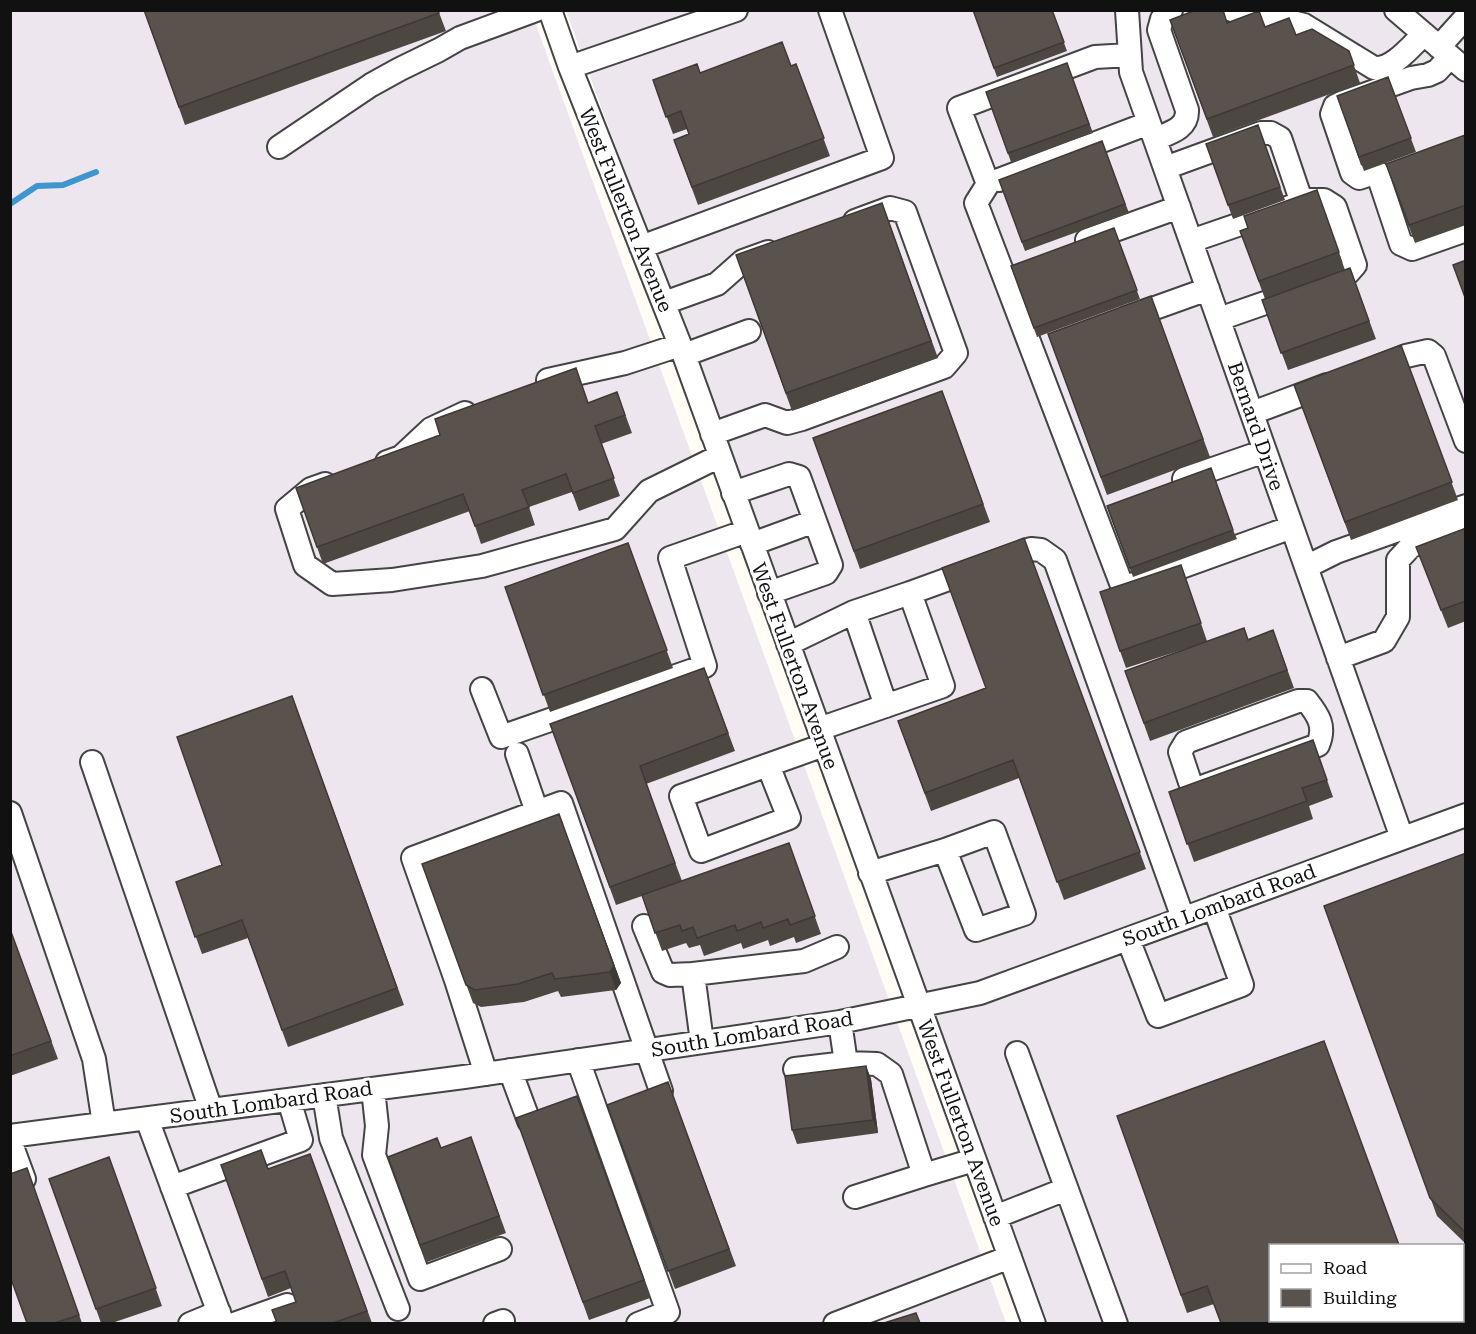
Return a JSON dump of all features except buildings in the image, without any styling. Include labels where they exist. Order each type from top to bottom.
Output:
[{"type":"street","points":[[279,147],[371,85],[400,69],[460,38],[536,10]]},
{"type":"street","name":"West Fullerton Avenue","points":[[550,10],[570,67],[682,350],[1034,1323]]},
{"type":"street","points":[[570,67],[736,10]]},
{"type":"street","points":[[641,247],[882,158],[830,10]]},
{"type":"street","name":"Bernard Drive","points":[[1127,10],[1131,72],[1402,838]]},
{"type":"street","points":[[1232,10],[1265,15],[1304,26],[1374,68],[1380,69],[1396,60],[1445,52]]},
{"type":"street","points":[[1396,10],[1445,52]]},
{"type":"street","points":[[1166,15],[1159,30],[1187,110],[1188,116],[1182,126],[1152,131],[988,184],[976,203],[1123,588],[1292,527]]},
{"type":"street","points":[[1466,17],[1445,52],[1437,71],[1411,78],[1335,106],[1332,114],[1352,173],[1359,178],[1388,168],[1401,244],[1412,249],[1466,230]]},
{"type":"street","points":[[988,184],[959,108],[1095,57],[1130,55]]},
{"type":"street","points":[[1165,168],[1261,133],[1271,133],[1280,138],[1302,203]]},
{"type":"street","points":[[1191,241],[1310,200],[1324,200],[1335,207],[1356,265],[1348,273],[1218,319]]},
{"type":"street","points":[[1068,247],[1179,207]]},
{"type":"street","points":[[712,434],[765,416],[787,423],[802,419],[944,367],[956,353],[905,212],[890,208],[838,227]]},
{"type":"street","points":[[664,303],[717,284],[743,261],[785,246]]},
{"type":"street","points":[[1001,270],[1024,262]]},
{"type":"street","points":[[1109,324],[1208,289]]},
{"type":"street","points":[[533,386],[750,331]]},
{"type":"street","points":[[1033,352],[1055,344]]},
{"type":"street","points":[[1252,413],[1406,356],[1428,351],[1434,356],[1466,441]]},
{"type":"street","points":[[367,469],[401,457],[431,429],[481,406]]},
{"type":"street","points":[[1168,485],[1265,451]]},
{"type":"street","points":[[345,477],[311,489],[287,509],[305,565],[332,584],[392,580],[482,566],[615,529],[649,490],[720,456]]},
{"type":"street","points":[[733,493],[789,474],[799,477],[831,565],[826,573],[769,593]]},
{"type":"street","points":[[1094,512],[1115,504]]},
{"type":"street","points":[[1306,567],[1336,552],[1466,506]]},
{"type":"street","points":[[482,689],[501,736],[705,666],[670,558],[815,521]]},
{"type":"street","points":[[1338,658],[1384,641],[1398,617],[1398,561],[1411,546],[1464,533]]},
{"type":"street","points":[[788,644],[854,612],[1030,549],[1041,550],[1055,560],[1183,918]]},
{"type":"street","points":[[768,765],[789,818],[701,851],[681,796],[768,765],[886,706],[943,686],[910,593]]},
{"type":"street","points":[[854,612],[886,706]]},
{"type":"street","points":[[1298,701],[1307,701],[1320,718],[1321,737],[1318,745],[1199,788],[1191,785],[1179,752],[1186,742],[1298,701]]},
{"type":"street","points":[[1320,718],[1355,706]]},
{"type":"street","points":[[517,753],[537,812]]},
{"type":"street","points":[[92,762],[211,1110]]},
{"type":"street","points":[[486,1074],[413,858],[561,803],[661,1091]]},
{"type":"street","points":[[10,813],[94,1059],[104,1124]]},
{"type":"street","name":"South Lombard Road","points":[[10,1136],[486,1074],[840,1022],[980,993],[1466,815]]},
{"type":"street","points":[[870,873],[945,850]]},
{"type":"street","points":[[1128,939],[1158,1016],[1242,985],[1214,907]]},
{"type":"street","points":[[644,926],[663,972],[670,975],[804,961],[837,947]]},
{"type":"street","points":[[693,974],[702,1042]]},
{"type":"street","points":[[840,1022],[846,1063]]},
{"type":"street","points":[[1017,1053],[1116,1323]]},
{"type":"street","points":[[578,1060],[669,1312],[638,1323]]},
{"type":"street","points":[[795,1069],[846,1063],[878,1064],[891,1074],[924,1175]]},
{"type":"street","points":[[510,1070],[529,1121]]},
{"type":"street","points":[[373,1089],[377,1126],[374,1155],[420,1279],[500,1249]]},
{"type":"street","points":[[324,1095],[331,1138],[398,1309]]},
{"type":"street","points":[[172,1187],[301,1140],[288,1100]]},
{"type":"street","points":[[147,1119],[225,1320]]},
{"type":"street","points":[[10,1141],[24,1179]]},
{"type":"street","points":[[855,1197],[974,1160]]},
{"type":"street","points":[[995,1217],[1066,1189]]},
{"type":"street","points":[[835,1323],[1010,1257]]},
{"type":"street","points":[[190,1323],[225,1320],[287,1305]]},
{"type":"shaded area","points":[[10,11],[531,11],[1006,1323],[11,1323]]},
{"type":"shaded area","points":[[566,11],[1465,11],[1465,1323],[1048,1323]]},
{"type":"waterway","points":[[10,204],[37,186],[63,185],[96,172]]}]
